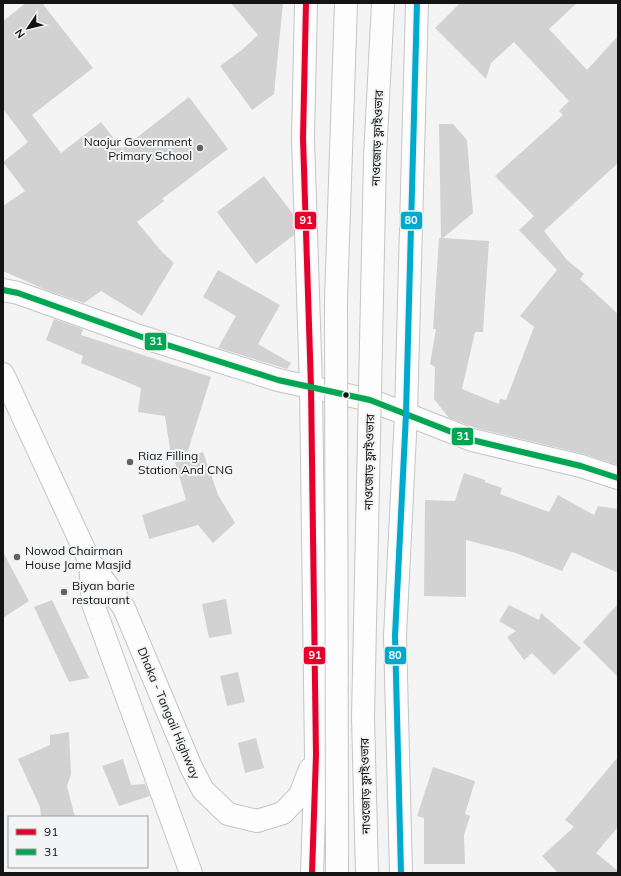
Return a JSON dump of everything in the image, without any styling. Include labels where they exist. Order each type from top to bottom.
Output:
[{"type":"main road","points":[[306,3],[303,138],[311,387],[316,755],[312,873]]},
{"type":"main road","points":[[337,873],[336,300],[346,3]]},
{"type":"main road","name":"নাওজোড় ফ্লাইওভার","points":[[367,873],[363,710],[375,157],[383,3]]},
{"type":"main road","points":[[401,873],[395,636],[406,414],[417,3]]},
{"type":"main road","points":[[3,290],[18,293],[139,336],[271,378],[370,400],[472,440],[581,466],[618,478]]},
{"type":"main road","name":"Dhaka - Tangail Highway","points":[[3,374],[90,562],[124,608],[191,767],[203,790],[228,814],[257,821],[283,813],[300,795],[316,755]]},
{"type":"main road","name":"Dhaka - Tangail Highway","points":[[90,562],[93,604],[190,873]]},
{"type":"building","points":[[26,3],[42,3],[93,68],[32,115],[61,153],[101,122],[122,149],[189,97],[228,149],[162,199],[164,201],[137,222],[162,252],[174,263],[142,316],[101,291],[84,303],[46,290],[3,271],[3,206],[25,191],[3,162],[28,142],[3,109],[3,21]]},
{"type":"building","points":[[231,3],[283,3],[274,94],[252,110],[220,66],[243,49],[258,35]]},
{"type":"building","points":[[460,3],[577,3],[549,29],[587,70],[618,36],[618,163],[544,231],[567,260],[584,274],[580,279],[618,314],[618,465],[584,454],[476,428],[449,418],[434,399],[435,367],[430,364],[436,329],[433,329],[439,238],[441,238],[439,124],[453,124],[467,140],[473,213],[443,238],[489,241],[483,332],[475,332],[462,389],[499,404],[500,399],[506,400],[534,327],[520,316],[557,270],[519,230],[534,216],[495,176],[563,115],[559,111],[569,101],[514,42],[491,63],[486,79],[435,28]]},
{"type":"building","points":[[264,176],[293,214],[294,235],[256,264],[217,212]]},
{"type":"building","points":[[218,270],[280,305],[258,344],[291,363],[287,369],[218,348],[236,316],[203,297]]},
{"type":"building","points":[[54,319],[83,329],[81,335],[211,377],[186,457],[203,452],[218,495],[235,523],[213,543],[198,525],[149,539],[142,515],[186,500],[173,455],[171,456],[165,416],[138,412],[141,388],[81,363],[83,356],[46,340]]},
{"type":"building","points":[[464,473],[502,488],[500,494],[549,512],[558,495],[594,515],[598,506],[618,509],[618,573],[572,552],[562,571],[516,553],[466,540],[466,597],[424,596],[425,500],[455,501]]},
{"type":"building","points":[[3,552],[29,601],[3,618]]},
{"type":"building","points":[[226,599],[232,634],[209,638],[202,604]]},
{"type":"building","points":[[52,600],[89,678],[69,682],[34,607]]},
{"type":"building","points":[[618,604],[618,677],[583,642]]},
{"type":"building","points":[[509,605],[539,620],[541,613],[581,648],[554,675],[532,653],[524,660],[507,637],[516,631],[499,621]]},
{"type":"building","points":[[238,672],[245,702],[227,706],[220,676]]},
{"type":"building","points":[[69,732],[71,774],[67,786],[75,816],[41,816],[40,807],[18,759],[50,745],[50,735]]},
{"type":"building","points":[[256,738],[264,768],[245,773],[238,743]]},
{"type":"building","points":[[618,757],[618,827],[596,853],[618,871],[618,873],[558,873],[542,856],[574,827],[565,820]]},
{"type":"building","points":[[123,759],[131,785],[145,784],[150,796],[119,806],[102,766]]},
{"type":"building","points":[[433,767],[475,781],[465,814],[470,816],[464,835],[465,864],[424,864],[424,818],[417,816]]},
{"type":"transit line","name":"91","points":[[306,3],[303,138],[311,387],[316,755],[312,873]]},
{"type":"transit line","name":"80","points":[[401,873],[395,636],[406,414],[417,3]]},
{"type":"transit line","name":"31","points":[[3,290],[18,293],[139,336],[278,380],[370,400],[472,440],[581,466],[618,478]]},
{"type":"place","name":"Naojur Government Primary School","points":[[200,148]]},
{"type":"place","name":"Riaz Filling Station And CNG","points":[[130,462]]},
{"type":"place","name":"Nowod Chairman House Jame Masjid","points":[[17,557]]},
{"type":"place","name":"Biyan barie restaurant","points":[[64,592]]}]
